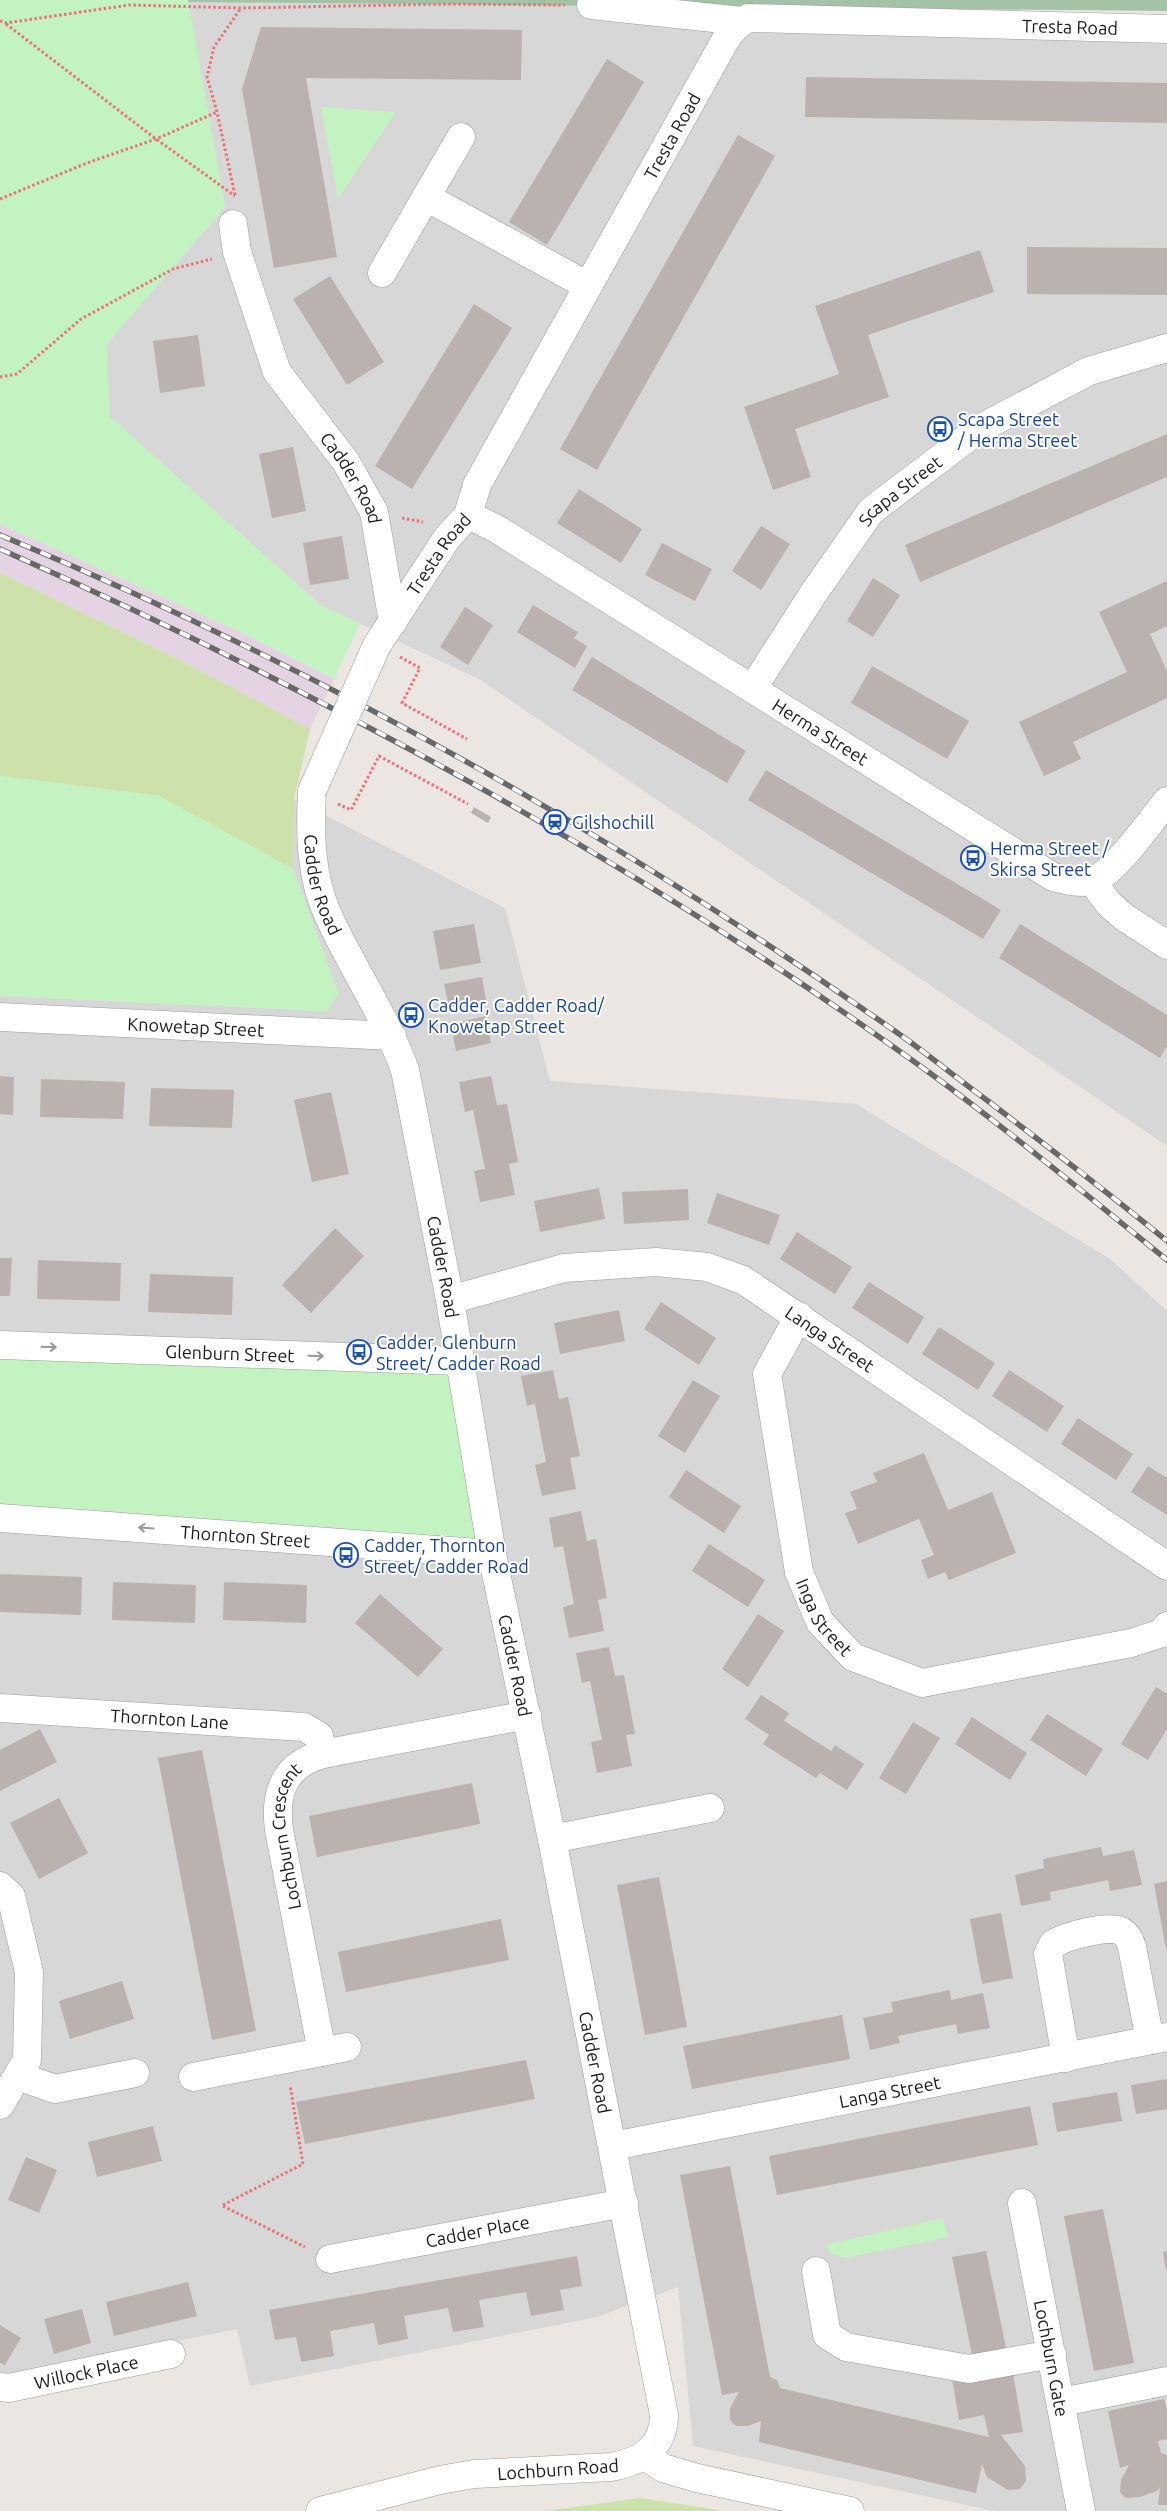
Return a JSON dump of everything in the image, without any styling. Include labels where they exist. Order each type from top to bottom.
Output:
[{"type":"street","points":[[591,5],[746,13]]},
{"type":"street","name":"Tresta Road","points":[[393,622],[447,538],[462,522],[477,485],[588,286],[726,39],[746,13],[1167,29]]},
{"type":"street","points":[[382,273],[461,137]]},
{"type":"street","points":[[426,197],[588,286]]},
{"type":"street","name":"Cadder Road","points":[[233,224],[237,252],[277,372],[346,462],[374,512],[393,622],[378,645],[312,790],[310,832],[315,872],[328,914],[392,1036],[405,1070],[450,1300],[492,1554],[552,1839],[663,2408],[662,2429],[645,2456]]},
{"type":"street","name":"Scapa Street","points":[[753,688],[812,594],[871,511],[979,430],[1089,371],[1167,348]]},
{"type":"street","name":"Herma Street","points":[[462,522],[495,528],[1053,877],[1081,882],[1092,881]]},
{"type":"street","points":[[1167,800],[1124,855],[1104,874],[1092,881],[1109,904],[1167,945]]},
{"type":"street","name":"Knowetap Street","points":[[0,1017],[392,1036]]},
{"type":"street","name":"Langa Street","points":[[450,1300],[564,1268],[656,1262],[707,1267],[743,1280],[1167,1566]]},
{"type":"street","name":"Inga Street","points":[[799,1316],[767,1374],[798,1572],[820,1622],[853,1657],[922,1683],[1131,1643],[1162,1633],[1167,1626]]},
{"type":"street","name":"Glenburn Street","points":[[0,1345],[459,1361]]},
{"type":"street","name":"Thornton Street","points":[[0,1518],[492,1554]]},
{"type":"street","name":"Thornton Lane","points":[[0,1708],[304,1727],[319,1736],[323,1754]]},
{"type":"street","name":"Lochburn Crescent","points":[[285,2059],[334,2049],[278,1830],[276,1802],[280,1790],[292,1770],[310,1758],[323,1754],[527,1715]]},
{"type":"street","points":[[552,1839],[710,1808]]},
{"type":"street","points":[[0,1886],[11,1896],[29,1972],[27,2060],[0,2105]]},
{"type":"street","points":[[1066,2058],[1048,1954],[1053,1944],[1074,1936],[1111,1930],[1118,1930],[1127,1936],[1132,1947],[1158,2039]]},
{"type":"street","name":"Langa Street","points":[[613,2146],[1158,2039]]},
{"type":"street","points":[[193,2077],[285,2059]]},
{"type":"street","points":[[18,2076],[55,2089],[135,2073]]},
{"type":"street","name":"Lochburn Gate","points":[[1022,2203],[1082,2511]]},
{"type":"street","name":"Cadder Place","points":[[330,2259],[624,2204]]},
{"type":"street","points":[[816,2271],[827,2335],[846,2347],[969,2370],[1052,2354]]},
{"type":"street","name":"Willock Place","points":[[0,2387],[9,2388],[171,2354]]},
{"type":"street","points":[[1062,2402],[1167,2381]]},
{"type":"street","points":[[645,2456],[663,2468],[690,2476],[850,2511]]},
{"type":"street","name":"Lochburn Road","points":[[320,2511],[456,2477],[493,2473],[612,2467],[629,2464],[645,2456]]},
{"type":"path","points":[[6,23],[129,5],[241,8],[450,4],[591,5]]},
{"type":"path","points":[[233,224],[235,196],[217,112],[207,77],[214,47],[241,8]]},
{"type":"path","points":[[0,21],[6,23],[156,139],[235,196]]},
{"type":"path","points":[[0,199],[17,194],[87,163],[156,139],[217,112]]},
{"type":"path","points":[[0,377],[17,374],[81,319],[173,269],[237,252]]},
{"type":"path","points":[[374,512],[462,522]]},
{"type":"path","points":[[420,668],[402,703],[467,739]]},
{"type":"path","points":[[351,810],[378,756],[468,804]]},
{"type":"path","points":[[285,2059],[303,2164],[223,2205],[330,2259]]},
{"type":"shaded area","points":[[188,2],[695,6],[1167,29],[1167,1146],[479,679],[320,605],[109,416],[106,344],[225,207]]},
{"type":"shaded area","points":[[0,524],[242,633],[334,679],[310,729],[184,662],[0,573]]},
{"type":"shaded area","points":[[294,799],[505,908],[550,1081],[856,1104],[1110,1259],[1167,1311],[1167,2511],[994,2511],[693,2446],[678,2287],[597,2317],[250,2386],[237,2329],[7,2375],[0,2373],[0,996],[327,1011],[338,993],[293,869]]},
{"type":"green space","points":[[0,0],[188,0],[225,207],[107,344],[109,416],[320,605],[360,624],[334,679],[242,633],[0,524]]},
{"type":"green space","points":[[188,0],[1167,0],[1167,11],[188,2]]},
{"type":"green space","points":[[321,107],[396,112],[338,199]]},
{"type":"green space","points":[[0,573],[184,662],[310,729],[294,799],[293,869],[159,796],[0,776]]},
{"type":"green space","points":[[0,776],[159,796],[293,869],[338,993],[327,1011],[0,996]]},
{"type":"green space","points":[[0,1348],[453,1363],[487,1547],[0,1514]]},
{"type":"green space","points":[[943,2218],[948,2237],[845,2258],[832,2254],[825,2245]]},
{"type":"green space","points":[[641,2498],[725,2511],[545,2511]]},
{"type":"building","points":[[261,27],[522,30],[521,80],[306,78],[337,257],[274,268],[242,89]]},
{"type":"building","points":[[607,59],[644,82],[547,245],[509,222]]},
{"type":"building","points":[[806,77],[1167,83],[1167,123],[805,117]]},
{"type":"building","points":[[738,135],[775,156],[597,470],[560,449]]},
{"type":"building","points":[[1027,247],[1167,248],[1167,295],[1027,294]]},
{"type":"building","points":[[980,250],[994,292],[868,335],[889,397],[795,429],[811,477],[773,490],[744,407],[839,374],[815,306]]},
{"type":"building","points":[[330,276],[384,362],[347,385],[293,299]]},
{"type":"building","points":[[474,304],[512,328],[412,489],[375,466]]},
{"type":"building","points":[[198,335],[205,386],[160,393],[153,341]]},
{"type":"building","points":[[1167,434],[1167,477],[920,582],[905,545]]},
{"type":"building","points":[[293,447],[306,511],[272,518],[259,454]]},
{"type":"building","points":[[579,489],[642,529],[621,563],[557,523]]},
{"type":"building","points":[[761,526],[790,544],[761,590],[732,571]]},
{"type":"building","points":[[342,536],[349,579],[310,585],[303,543]]},
{"type":"building","points":[[662,543],[712,569],[695,601],[645,575]]},
{"type":"building","points":[[873,578],[900,595],[873,637],[847,621]]},
{"type":"building","points":[[1167,581],[1167,626],[1150,634],[1167,671],[1167,698],[1073,742],[1081,759],[1044,776],[1019,722],[1127,672],[1099,612]]},
{"type":"building","points":[[533,605],[578,632],[574,638],[587,646],[575,668],[517,632]]},
{"type":"building","points":[[465,607],[493,625],[468,665],[440,647]]},
{"type":"building","points":[[592,657],[746,751],[727,783],[572,690]]},
{"type":"building","points":[[872,666],[969,721],[947,759],[851,703]]},
{"type":"building","points":[[766,770],[1001,910],[983,939],[748,800]]},
{"type":"building","points":[[474,807],[491,817],[488,823],[471,813]]},
{"type":"building","points":[[474,924],[481,963],[440,970],[433,931]]},
{"type":"building","points":[[1020,924],[1167,1015],[1167,1046],[1160,1058],[999,958]]},
{"type":"building","points":[[482,977],[486,1000],[449,1007],[444,984]]},
{"type":"building","points":[[486,1016],[491,1043],[456,1051],[451,1024]]},
{"type":"building","points":[[0,1076],[14,1077],[13,1115],[0,1114]]},
{"type":"building","points":[[491,1076],[497,1105],[507,1104],[518,1162],[509,1164],[515,1195],[480,1202],[474,1171],[485,1169],[473,1110],[465,1112],[459,1082]]},
{"type":"building","points":[[41,1079],[125,1082],[123,1119],[40,1117]]},
{"type":"building","points":[[151,1088],[234,1090],[232,1128],[149,1126]]},
{"type":"building","points":[[331,1092],[349,1174],[312,1182],[294,1100]]},
{"type":"building","points":[[599,1188],[605,1219],[540,1232],[534,1201]]},
{"type":"building","points":[[688,1189],[689,1220],[624,1224],[622,1192]]},
{"type":"building","points":[[717,1193],[780,1215],[769,1245],[707,1223]]},
{"type":"building","points":[[335,1228],[364,1256],[311,1313],[282,1285]]},
{"type":"building","points":[[797,1232],[852,1267],[835,1294],[780,1259]]},
{"type":"building","points":[[0,1258],[12,1258],[10,1296],[0,1296]]},
{"type":"building","points":[[38,1260],[121,1263],[120,1301],[37,1299]]},
{"type":"building","points":[[150,1274],[233,1277],[232,1315],[148,1312]]},
{"type":"building","points":[[869,1282],[924,1317],[908,1344],[852,1308]]},
{"type":"building","points":[[661,1302],[716,1338],[699,1365],[644,1329]]},
{"type":"building","points":[[619,1310],[625,1341],[560,1354],[554,1323]]},
{"type":"building","points":[[939,1327],[995,1363],[978,1390],[922,1354]]},
{"type":"building","points":[[553,1370],[559,1399],[568,1397],[580,1456],[570,1458],[576,1489],[542,1496],[535,1465],[546,1462],[535,1404],[527,1406],[521,1376]]},
{"type":"building","points":[[1009,1370],[1064,1406],[1047,1432],[992,1396]]},
{"type":"building","points":[[693,1380],[720,1396],[685,1453],[658,1436]]},
{"type":"building","points":[[1078,1418],[1133,1454],[1116,1480],[1061,1444]]},
{"type":"building","points":[[924,1453],[948,1510],[992,1492],[1016,1553],[949,1580],[945,1572],[928,1579],[921,1560],[934,1555],[919,1519],[858,1544],[845,1513],[857,1509],[850,1492],[877,1482],[873,1473]]},
{"type":"building","points":[[1148,1466],[1167,1478],[1167,1515],[1131,1492]]},
{"type":"building","points":[[686,1470],[741,1506],[724,1533],[669,1497]]},
{"type":"building","points":[[581,1511],[587,1541],[596,1539],[607,1598],[598,1600],[604,1631],[569,1638],[563,1607],[574,1604],[563,1546],[554,1548],[549,1518]]},
{"type":"building","points":[[709,1544],[765,1580],[748,1607],[692,1571]]},
{"type":"building","points":[[0,1574],[82,1577],[81,1615],[0,1612]]},
{"type":"building","points":[[113,1582],[196,1585],[195,1623],[112,1620]]},
{"type":"building","points":[[224,1582],[307,1585],[306,1623],[223,1620]]},
{"type":"building","points":[[380,1594],[443,1649],[418,1677],[355,1623]]},
{"type":"building","points":[[758,1614],[784,1631],[748,1687],[722,1669]]},
{"type":"building","points":[[609,1647],[615,1676],[624,1675],[635,1734],[626,1735],[632,1766],[597,1773],[591,1742],[602,1740],[590,1681],[582,1683],[576,1653]]},
{"type":"building","points":[[1156,1687],[1167,1694],[1167,1729],[1148,1760],[1121,1744]]},
{"type":"building","points":[[761,1695],[789,1713],[784,1721],[831,1751],[835,1745],[864,1764],[847,1790],[820,1773],[816,1778],[763,1744],[769,1735],[745,1719]]},
{"type":"building","points":[[1047,1714],[1103,1749],[1086,1776],[1030,1740]]},
{"type":"building","points":[[972,1717],[1027,1753],[1010,1780],[955,1744]]},
{"type":"building","points":[[913,1722],[940,1738],[906,1794],[879,1778]]},
{"type":"building","points":[[40,1729],[57,1762],[0,1791],[0,1750]]},
{"type":"building","points":[[202,1750],[256,2031],[212,2040],[158,1758]]},
{"type":"building","points":[[472,1783],[480,1824],[317,1857],[309,1816]]},
{"type":"building","points":[[59,1798],[88,1853],[39,1879],[10,1823]]},
{"type":"building","points":[[1101,1847],[1103,1856],[1134,1850],[1142,1885],[1110,1891],[1108,1880],[1050,1892],[1051,1900],[1021,1906],[1015,1875],[1044,1868],[1043,1859]]},
{"type":"building","points":[[659,1877],[687,2027],[645,2035],[617,1885]]},
{"type":"building","points":[[1167,1881],[1167,1949],[1166,1949],[1154,1884]]},
{"type":"building","points":[[1001,1913],[1013,1978],[982,1984],[970,1919]]},
{"type":"building","points":[[501,1919],[509,1960],[346,1992],[338,1952]]},
{"type":"building","points":[[122,1981],[134,2019],[70,2039],[59,2001]]},
{"type":"building","points":[[950,1990],[951,2000],[983,1993],[990,2028],[958,2034],[956,2024],[898,2036],[900,2043],[870,2050],[863,2018],[893,2012],[891,2002]]},
{"type":"building","points":[[842,2015],[850,2059],[692,2089],[683,2046]]},
{"type":"building","points":[[526,2060],[535,2099],[305,2144],[296,2102]]},
{"type":"building","points":[[1167,2079],[1167,2109],[1136,2114],[1131,2085]]},
{"type":"building","points":[[1117,2092],[1122,2121],[1057,2132],[1052,2103]]},
{"type":"building","points":[[1030,2106],[1038,2145],[777,2195],[769,2156]]},
{"type":"building","points":[[153,2126],[162,2161],[97,2177],[88,2142]]},
{"type":"building","points":[[26,2157],[57,2170],[39,2213],[8,2200]]},
{"type":"building","points":[[730,2166],[770,2377],[777,2380],[780,2388],[989,2437],[984,2415],[959,2420],[952,2378],[1012,2367],[1023,2432],[1001,2435],[1025,2466],[1026,2481],[1020,2489],[1008,2490],[987,2477],[982,2464],[976,2493],[759,2442],[761,2421],[748,2426],[736,2426],[730,2420],[730,2408],[739,2392],[722,2395],[680,2175]]},
{"type":"building","points":[[1103,2209],[1134,2363],[1094,2371],[1064,2216]]},
{"type":"building","points":[[986,2251],[1006,2348],[972,2355],[952,2257]]},
{"type":"building","points":[[1167,2251],[1167,2270],[1166,2270],[1163,2252]]},
{"type":"building","points":[[577,2256],[582,2286],[560,2290],[564,2310],[531,2316],[526,2292],[479,2300],[484,2327],[453,2332],[448,2308],[404,2316],[408,2339],[378,2345],[374,2323],[330,2331],[334,2356],[301,2362],[296,2337],[275,2340],[269,2310]]},
{"type":"building","points":[[188,2282],[197,2316],[114,2336],[106,2302]]},
{"type":"building","points":[[82,2309],[91,2343],[54,2354],[44,2319]]},
{"type":"building","points":[[0,2325],[21,2338],[5,2365],[0,2363]]},
{"type":"building","points":[[1164,2399],[1167,2411],[1167,2439],[1158,2441],[1161,2453],[1167,2455],[1167,2505],[1158,2505],[1160,2487],[1157,2491],[1140,2497],[1125,2498],[1120,2492],[1121,2480],[1129,2465],[1120,2468],[1108,2411]]},
{"type":"railway","points":[[0,535],[232,639],[458,757],[568,820],[784,955],[902,1036],[1078,1170],[1167,1241]]},
{"type":"railway","points":[[0,549],[121,604],[359,722],[475,785],[590,851],[703,920],[814,992],[923,1068],[1016,1138],[1167,1260]]},
{"type":"place","name":"Scapa Street / Herma Street","points":[[940,429]]},
{"type":"place","name":"Gilshochill","points":[[555,822]]},
{"type":"place","name":"Herma Street / Skirsa Street","points":[[973,858]]},
{"type":"place","name":"Cadder, Cadder Road/ Knowetap Street","points":[[411,1015]]},
{"type":"place","name":"Cadder, Glenburn Street/ Cadder Road","points":[[359,1352]]},
{"type":"place","name":"Cadder, Thornton Street/ Cadder Road","points":[[346,1555]]}]
